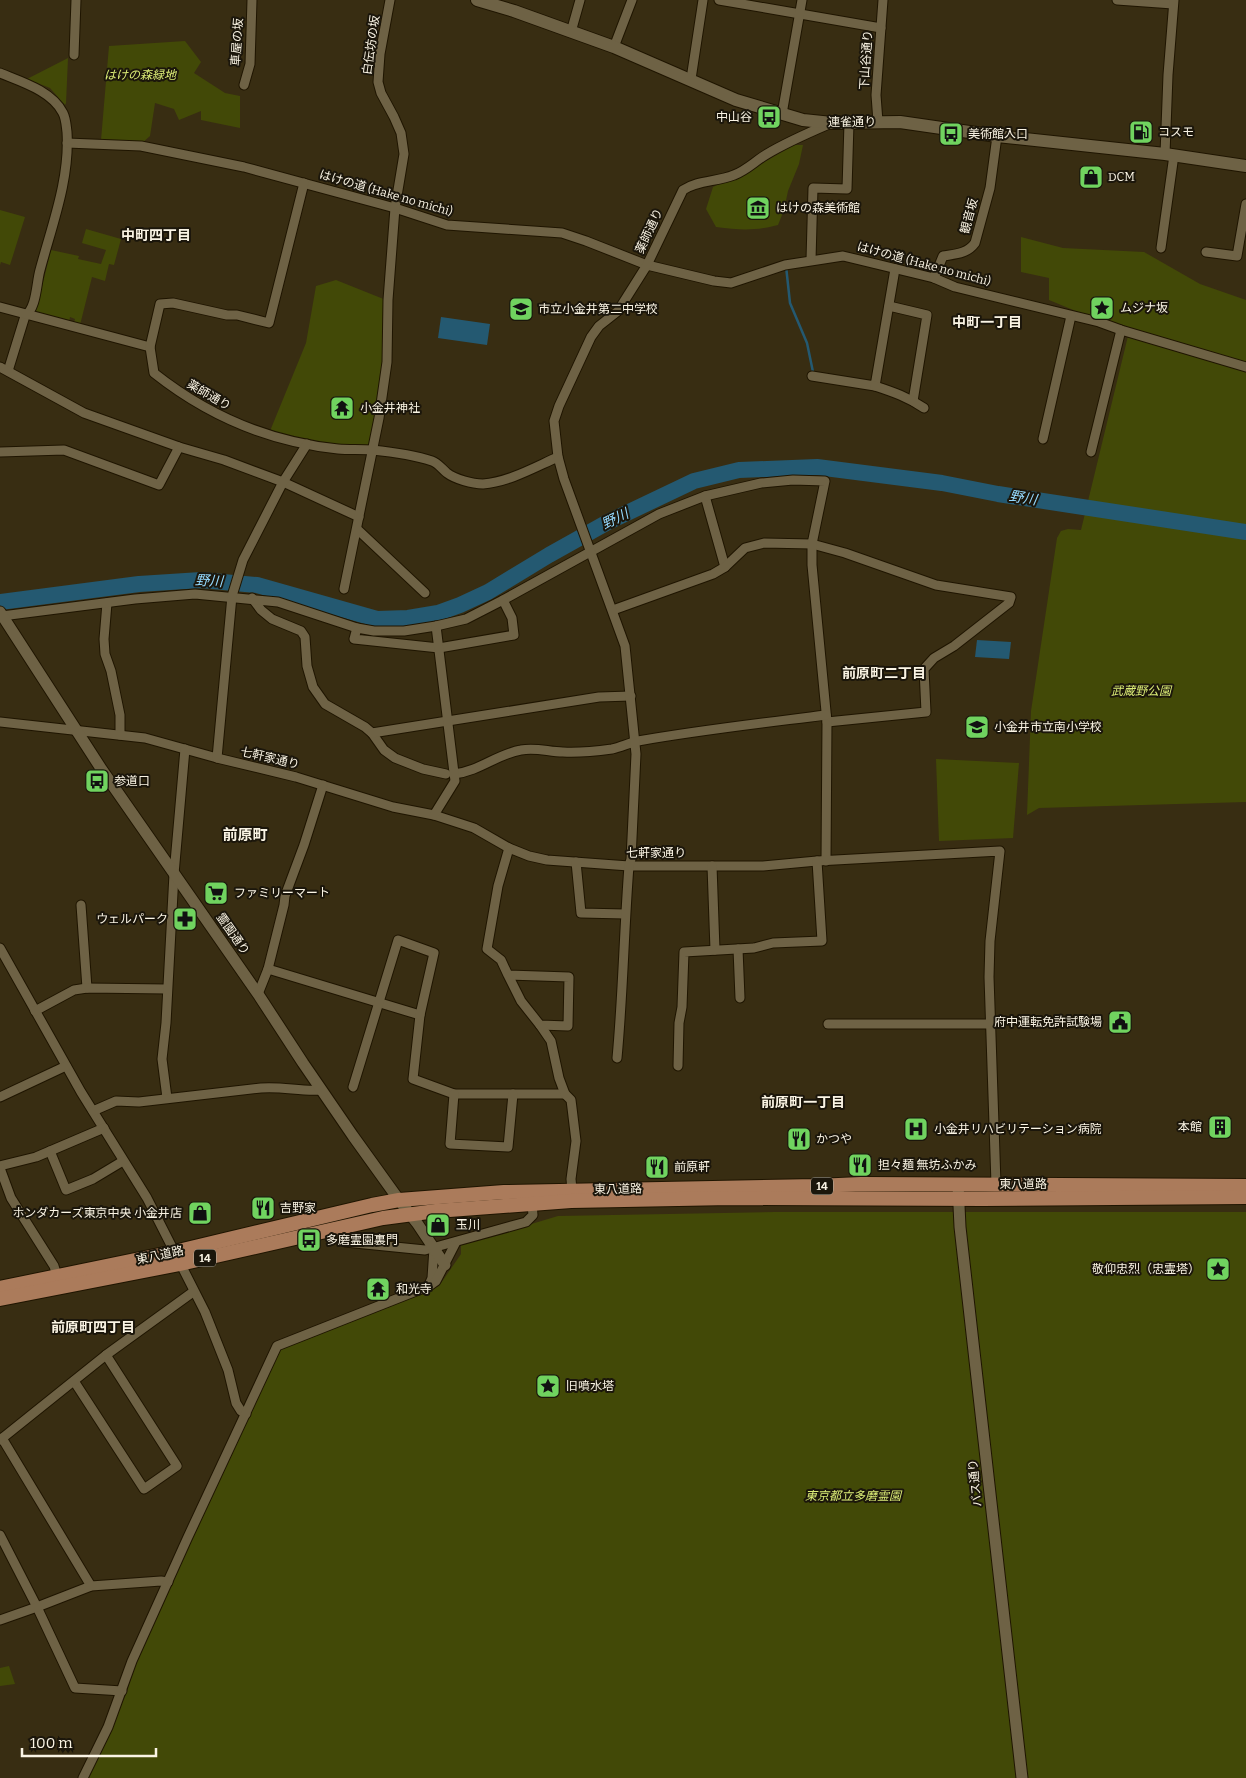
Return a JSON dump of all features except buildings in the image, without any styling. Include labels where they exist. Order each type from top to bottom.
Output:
[{"type":"main road","name":"連雀通り","points":[[477,0],[514,6],[571,32],[614,47],[691,79],[736,100],[803,120],[900,122],[996,136],[1169,154],[1246,166]]},
{"type":"main road","name":"東八道路","points":[[0,1299],[177,1258],[372,1205],[398,1200],[504,1192],[862,1184],[1246,1186]]},
{"type":"main road","points":[[993,1184],[990,1188],[995,1193],[1022,1193],[1063,1199]]},
{"type":"main road","name":"東八道路","points":[[0,1288],[57,1276],[177,1258],[410,1214],[532,1204],[579,1201],[790,1197],[958,1199],[1246,1197]]},
{"type":"street","points":[[74,55],[76,0]]},
{"type":"street","name":"車屋の坂","points":[[244,85],[250,64],[252,0]]},
{"type":"street","name":"白伝坊の坂","points":[[344,589],[380,418],[387,362],[388,300],[395,208],[404,154],[401,133],[394,116],[380,93],[378,82],[380,54],[390,0]]},
{"type":"street","points":[[571,32],[580,0]]},
{"type":"street","points":[[614,47],[632,0]]},
{"type":"street","points":[[691,79],[703,0]]},
{"type":"street","points":[[719,0],[881,28]]},
{"type":"street","points":[[782,114],[802,0]]},
{"type":"street","name":"下山谷通り","points":[[878,122],[876,96],[883,0]]},
{"type":"street","points":[[1117,0],[1173,2],[1168,75],[1169,154],[1161,248]]},
{"type":"street","points":[[0,73],[35,88],[56,103],[64,114],[67,143],[58,210],[31,309],[25,316],[4,369],[84,413],[283,482],[359,518]]},
{"type":"street","name":"薬師通り","points":[[150,347],[154,373],[173,389],[222,418],[244,427],[307,444],[338,449],[373,450],[435,461],[448,474],[459,479],[481,484],[501,481],[558,457],[554,421],[576,369],[599,326],[618,310],[647,265],[683,190],[692,184],[734,175],[751,167],[764,156],[794,139],[832,122]]},
{"type":"street","points":[[812,260],[813,188],[847,188],[849,122]]},
{"type":"street","name":"観音坂","points":[[934,278],[943,256],[961,253],[970,249],[975,243],[990,188],[996,136]]},
{"type":"street","name":"はけの道 (Hake no michi)","points":[[67,143],[141,146],[244,167],[395,208],[448,225],[562,233],[647,265],[714,281],[731,283],[784,265],[843,256],[934,278],[955,287],[1099,322],[1246,367]]},
{"type":"street","points":[[0,307],[150,347],[160,304],[173,303],[269,323],[304,183]]},
{"type":"street","points":[[1206,252],[1238,256],[1246,204]]},
{"type":"street","points":[[874,386],[894,268]]},
{"type":"street","points":[[889,306],[926,315],[913,401]]},
{"type":"street","points":[[1043,439],[1071,316]]},
{"type":"street","points":[[1091,452],[1121,330]]},
{"type":"street","points":[[812,376],[874,386],[897,393],[924,408]]},
{"type":"street","points":[[217,758],[232,596],[242,562],[283,482],[307,444]]},
{"type":"street","points":[[0,452],[64,450],[159,485],[179,447]]},
{"type":"street","points":[[558,457],[577,516],[625,646],[636,742],[631,859],[625,914],[617,1058]]},
{"type":"street","points":[[1,614],[188,594],[232,596],[278,602],[357,628],[374,631],[404,631],[436,626],[466,619],[659,514],[704,496],[761,483],[793,480],[825,481],[812,544],[812,566],[827,719],[822,861],[822,940],[773,943],[754,948],[684,952],[678,1066]]},
{"type":"street","points":[[704,496],[725,567]]},
{"type":"street","points":[[356,529],[425,593]]},
{"type":"street","points":[[252,598],[261,610],[272,619],[301,631],[305,637],[306,666],[313,687],[326,704],[372,733],[384,750],[395,758],[423,769],[450,774],[474,770],[506,753],[524,749],[577,752],[613,749],[636,742],[759,722],[926,712],[924,669],[934,658],[954,646],[1003,608],[1009,603],[1011,597],[936,585],[845,553],[812,544],[764,543],[745,548],[725,567],[712,574],[613,610]]},
{"type":"street","points":[[357,628],[354,639],[439,648],[514,635],[512,618],[503,600]]},
{"type":"street","points":[[107,603],[104,639],[105,654],[111,671],[120,715],[120,735]]},
{"type":"street","name":"霊園通り","points":[[1,614],[102,770],[258,994],[303,1063],[445,1265]]},
{"type":"street","points":[[434,815],[455,781],[450,774],[448,721],[436,626]]},
{"type":"street","points":[[372,733],[599,698],[631,696]]},
{"type":"street","name":"七軒家通り","points":[[0,722],[146,738],[296,777],[393,807],[434,815],[474,828],[509,848],[538,858],[629,866],[763,866],[1000,851],[990,941],[989,977],[993,1184]]},
{"type":"street","points":[[167,1098],[162,1059],[166,1023],[174,874],[185,749]]},
{"type":"street","points":[[258,994],[268,968],[285,896],[323,785]]},
{"type":"street","points":[[509,848],[498,886],[487,949],[501,960],[521,1001],[551,1041],[565,1094],[571,1100],[576,1134],[572,1190]]},
{"type":"street","points":[[576,862],[581,913],[625,914]]},
{"type":"street","points":[[712,866],[715,950]]},
{"type":"street","points":[[80,905],[87,988]]},
{"type":"street","points":[[354,1087],[398,940],[434,952],[420,1015],[413,1079],[454,1094],[565,1094]]},
{"type":"street","points":[[0,948],[66,1066],[147,1198],[193,1292],[205,1312],[228,1370],[236,1403],[241,1411],[246,1414]]},
{"type":"street","points":[[738,949],[740,998]]},
{"type":"street","points":[[268,968],[420,1015]]},
{"type":"street","points":[[508,975],[569,978],[568,1026],[540,1025]]},
{"type":"street","points":[[35,1011],[74,990],[87,988],[167,988]]},
{"type":"street","points":[[828,1024],[990,1024]]},
{"type":"street","points":[[0,1097],[66,1066]]},
{"type":"street","points":[[93,1111],[116,1101],[139,1102],[273,1087],[313,1091],[322,1090]]},
{"type":"street","points":[[454,1094],[450,1144],[508,1147],[513,1094]]},
{"type":"street","points":[[57,1276],[54,1266],[11,1198],[0,1167],[36,1157],[104,1128]]},
{"type":"street","points":[[50,1151],[66,1190],[92,1179],[123,1161]]},
{"type":"street","name":"バス通り","points":[[958,1184],[958,1199],[1022,1778]]},
{"type":"street","points":[[336,1228],[339,1238],[345,1242],[425,1250],[526,1222],[533,1215],[532,1204]]},
{"type":"street","points":[[83,1778],[108,1727],[132,1661],[277,1346],[429,1286],[436,1281],[456,1242]]},
{"type":"street","points":[[429,1286],[432,1278],[434,1248]]},
{"type":"street","points":[[91,1586],[1,1439],[106,1355],[193,1292]]},
{"type":"street","points":[[74,1381],[144,1489],[177,1466],[106,1355]]},
{"type":"street","points":[[0,1534],[75,1688],[122,1691]]},
{"type":"street","points":[[0,1620],[91,1586],[168,1582]]},
{"type":"green space","name":"はけの森緑地","points":[[185,41],[201,62],[194,73],[225,93],[240,96],[240,128],[201,120],[201,111],[179,120],[174,109],[155,103],[150,136],[142,143],[122,140],[101,140],[109,46]]},
{"type":"green space","points":[[68,58],[65,105],[50,88],[27,79]]},
{"type":"green space","points":[[794,145],[803,145],[799,164],[788,191],[784,210],[778,225],[747,229],[716,227],[706,209],[713,187]]},
{"type":"green space","points":[[0,210],[25,217],[10,265],[1,262],[0,265]]},
{"type":"green space","points":[[86,229],[121,239],[114,265],[109,264],[105,281],[92,277],[80,325],[74,323],[75,319],[70,317],[69,322],[39,314],[36,311],[51,250],[79,256],[78,259],[101,264],[106,250],[82,243]]},
{"type":"green space","points":[[1021,237],[1063,248],[1144,252],[1200,284],[1246,300],[1246,363],[1095,319],[1049,300],[1049,278],[1021,272]]},
{"type":"green space","points":[[336,280],[386,300],[385,363],[371,448],[320,442],[270,431],[306,343],[316,286]]},
{"type":"green space","name":"武蔵野公園","points":[[1128,336],[1246,371],[1246,802],[1039,808],[1027,815],[1031,711],[1057,538],[1061,531],[1068,529],[1081,530]]},
{"type":"green space","points":[[936,759],[1019,763],[1013,838],[939,841]]},
{"type":"green space","name":"東京都立多磨霊園","points":[[775,1212],[1246,1212],[1246,1778],[88,1778],[127,1692],[135,1664],[278,1351],[283,1347],[439,1286],[461,1254],[461,1245],[558,1216]]},
{"type":"green space","points":[[9,1666],[15,1684],[0,1686],[0,1668]]},
{"type":"water","points":[[441,317],[490,324],[487,345],[438,338]]},
{"type":"water","points":[[977,640],[1011,642],[1009,659],[975,657]]},
{"type":"waterway","points":[[786,266],[790,303],[807,343],[813,372]]},
{"type":"waterway","name":"野川","points":[[0,602],[139,584],[201,580],[257,585],[377,619],[408,618],[438,613],[488,592],[608,522],[694,481],[739,470],[817,467],[942,483],[998,494],[1246,532]]},
{"type":"place","name":"中山谷","points":[[769,117]]},
{"type":"place","name":"コスモ","points":[[1141,132]]},
{"type":"place","name":"美術館入口","points":[[951,134]]},
{"type":"place","name":"DCM","points":[[1091,177]]},
{"type":"place","name":"はけの森美術館","points":[[758,208]]},
{"type":"place","name":"ムジナ坂","points":[[1102,308]]},
{"type":"place","name":"市立小金井第二中学校","points":[[521,309]]},
{"type":"place","name":"小金井神社","points":[[342,408]]},
{"type":"place","name":"小金井市立南小学校","points":[[977,727]]},
{"type":"place","name":"参道口","points":[[97,781]]},
{"type":"place","name":"ファミリーマート","points":[[216,893]]},
{"type":"place","name":"ウェルパーク","points":[[185,919]]},
{"type":"place","name":"府中運転免許試験場","points":[[1120,1022]]},
{"type":"place","name":"本館","points":[[1220,1127]]},
{"type":"place","name":"小金井リハビリテーション病院","points":[[916,1129]]},
{"type":"place","name":"かつや","points":[[799,1139]]},
{"type":"place","name":"担々麺 無坊ふかみ","points":[[860,1165]]},
{"type":"place","name":"前原軒","points":[[657,1167]]},
{"type":"place","name":"吉野家","points":[[263,1208]]},
{"type":"place","name":"ホンダカーズ東京中央 小金井店","points":[[200,1213]]},
{"type":"place","name":"玉川","points":[[438,1225]]},
{"type":"place","name":"多磨霊園裏門","points":[[309,1240]]},
{"type":"place","name":"敬仰忠烈（忠霊塔）","points":[[1218,1269]]},
{"type":"place","name":"和光寺","points":[[378,1289]]},
{"type":"place","name":"旧噴水塔","points":[[548,1386]]},
{"type":"district","name":"中町四丁目","points":[[156,235]]},
{"type":"district","name":"中町一丁目","points":[[987,322]]},
{"type":"district","name":"前原町二丁目","points":[[884,673]]},
{"type":"district","name":"前原町","points":[[245,835]]},
{"type":"district","name":"前原町一丁目","points":[[803,1102]]},
{"type":"district","name":"前原町四丁目","points":[[93,1327]]}]
